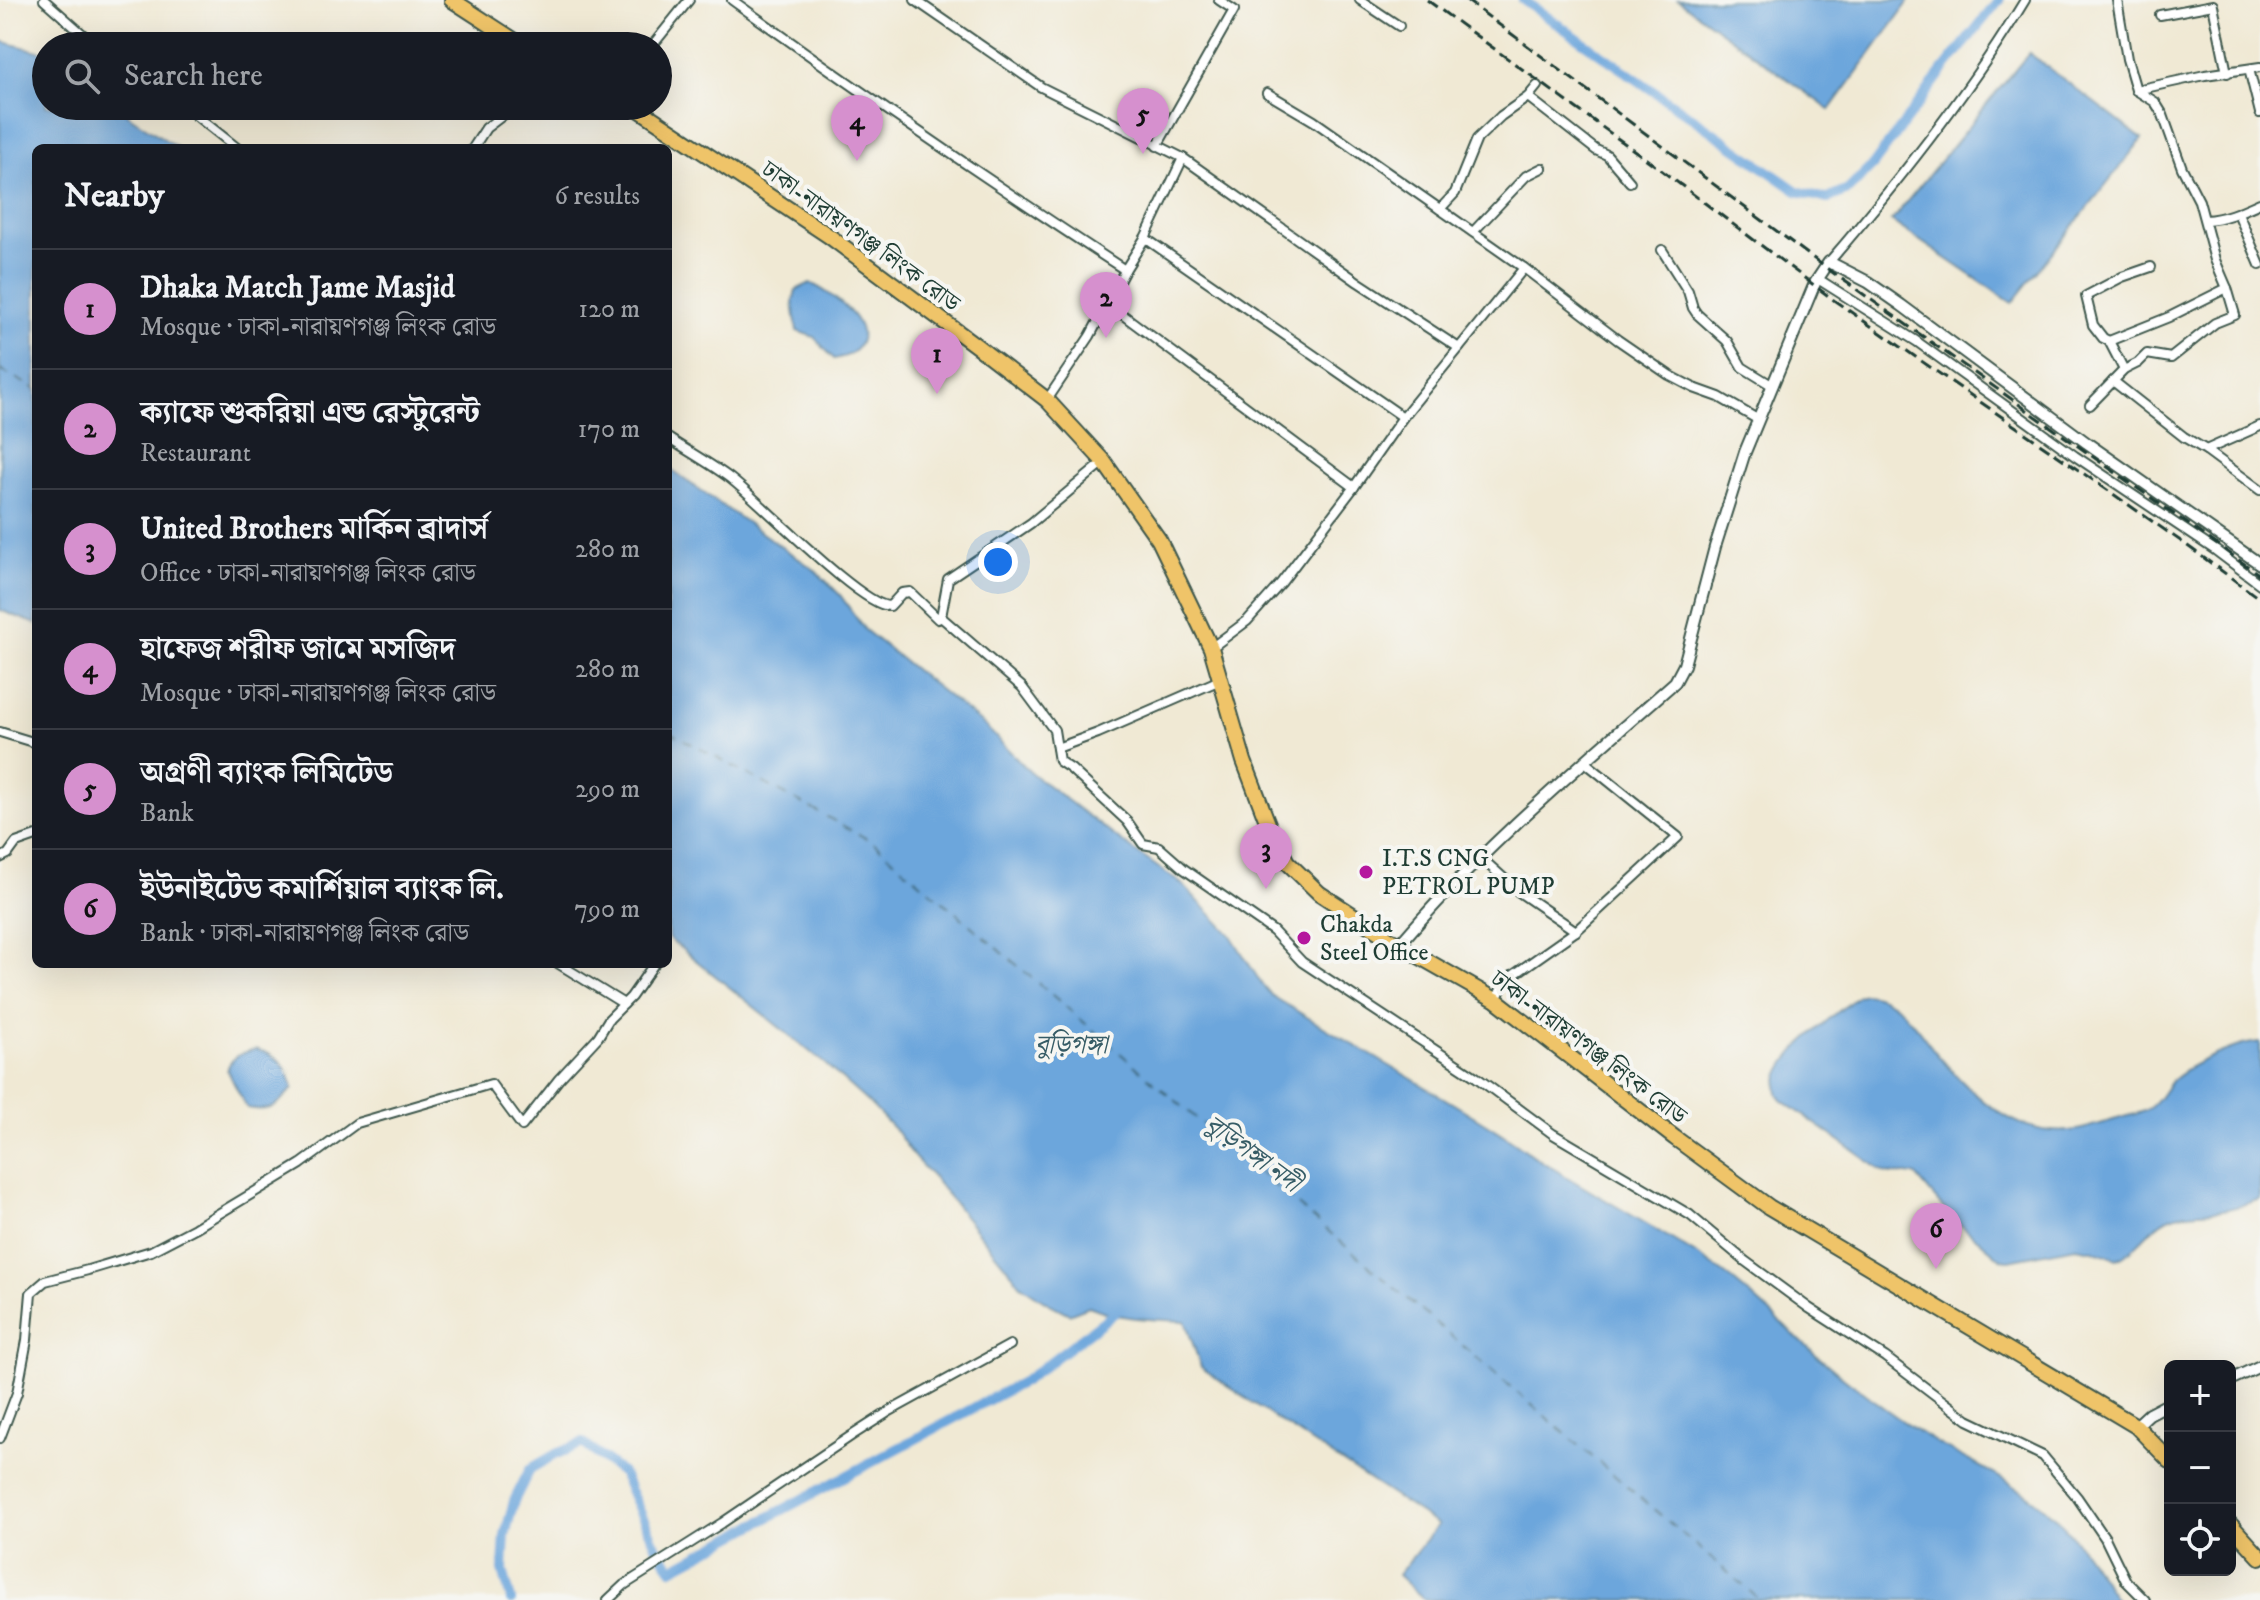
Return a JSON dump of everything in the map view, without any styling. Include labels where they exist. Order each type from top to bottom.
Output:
[{"type":"highway","points":[[452,0],[501,32]]},
{"type":"highway","name":"ঢাকা-নারায়ণগঞ্জ লিংক রোড","points":[[655,120],[829,236],[1047,400],[1104,462],[1159,540],[1211,648],[1249,774],[1270,829],[1287,862],[1319,893],[1399,945],[1496,1000],[1769,1207],[2136,1426],[2164,1455]]},
{"type":"highway","points":[[2236,1531],[2260,1557]]},
{"type":"street","points":[[44,0],[80,32]]},
{"type":"street","points":[[663,32],[689,0]]},
{"type":"street","points":[[732,0],[993,184],[1125,270]]},
{"type":"street","points":[[915,0],[1041,87],[1183,158],[1358,282],[1459,348]]},
{"type":"street","points":[[1157,146],[1234,10],[1219,0]]},
{"type":"street","points":[[1360,0],[1399,26]]},
{"type":"street","points":[[1399,945],[1480,857],[1675,682],[1684,665],[1715,547],[1757,419],[1818,279],[1912,161],[2025,0]]},
{"type":"street","points":[[2090,405],[2124,370],[2147,354],[2171,358],[2215,323],[2234,316],[2199,201],[2182,168],[2163,115],[2155,102],[2136,90],[2127,59],[2119,1]]},
{"type":"street","points":[[2160,15],[2213,5],[2227,73]]},
{"type":"street","points":[[2136,90],[2260,67]]},
{"type":"street","points":[[2249,69],[2260,113]]},
{"type":"street","points":[[1440,209],[1455,193],[1477,139],[1537,86]]},
{"type":"street","points":[[1267,93],[1314,121],[1473,232],[1669,375],[1719,397],[1757,419]]},
{"type":"street","points":[[1528,97],[1596,150],[1607,155],[1630,182]]},
{"type":"street","points":[[202,120],[232,144]]},
{"type":"street","points":[[476,144],[486,128],[497,120]]},
{"type":"street","points":[[1047,400],[1090,336],[1145,238],[1183,158]]},
{"type":"street","points":[[1473,232],[1526,176],[1542,168]]},
{"type":"street","points":[[2205,220],[2216,220],[2260,203]]},
{"type":"street","points":[[2238,213],[2260,265]]},
{"type":"street","points":[[1145,238],[1403,417]]},
{"type":"street","points":[[1662,250],[1688,291],[1697,314],[1727,341],[1742,367],[1773,386]]},
{"type":"street","points":[[1829,262],[1851,276],[1868,282],[1901,305],[2087,443],[2260,564]]},
{"type":"street","points":[[2124,370],[2109,341],[2093,325],[2086,296],[2122,277],[2151,267]]},
{"type":"street","points":[[1211,648],[1247,621],[1281,583],[1403,417],[1524,268]]},
{"type":"street","points":[[1818,279],[1916,341],[2260,584]]},
{"type":"street","points":[[2109,341],[2169,317],[2227,288]]},
{"type":"street","points":[[1107,303],[1354,487]]},
{"type":"street","points":[[2113,381],[2184,437],[2260,490]]},
{"type":"street","points":[[2206,450],[2260,426]]},
{"type":"street","points":[[672,441],[729,478],[838,574],[880,605],[890,606],[902,593],[910,592],[938,619],[941,617],[1022,687],[1054,730],[1059,761],[1127,821],[1143,844],[1159,847],[1184,869],[1273,931],[1302,962],[1476,1077],[1553,1134],[1690,1215],[1745,1261],[1809,1308],[1885,1357],[1968,1420],[2043,1456],[2105,1538],[2126,1581],[2145,1600]]},
{"type":"street","points":[[941,617],[948,579],[1031,523],[1104,462]]},
{"type":"street","points":[[1057,748],[1220,680]]},
{"type":"street","points":[[0,732],[32,742]]},
{"type":"street","points":[[1496,1000],[1505,981],[1576,931],[1678,837],[1586,763]]},
{"type":"street","points":[[0,858],[8,854],[16,843],[32,837]]},
{"type":"street","points":[[1480,857],[1519,892],[1576,931]]},
{"type":"street","points":[[566,968],[624,1004]]},
{"type":"street","points":[[0,1438],[17,1393],[27,1340],[31,1293],[45,1281],[151,1251],[301,1164],[357,1123],[491,1084],[522,1126],[598,1037],[651,968]]},
{"type":"street","points":[[608,1600],[624,1585],[890,1411],[1010,1345]]},
{"type":"street","points":[[2236,1377],[2260,1366]]},
{"type":"street","points":[[2136,1426],[2164,1406]]},
{"type":"water","points":[[1678,0],[1910,0],[1830,110]]},
{"type":"water","points":[[0,41],[32,49],[32,120],[135,120],[172,144],[32,144],[32,622],[0,610]]},
{"type":"water","points":[[2029,53],[2142,139],[2012,303],[1891,221]]},
{"type":"water","points":[[810,283],[829,294],[858,322],[860,343],[850,354],[834,359],[814,337],[797,331],[793,302],[796,290]]},
{"type":"water","name":"বুড়িগঙ্গা","points":[[672,471],[815,570],[840,595],[865,630],[984,725],[1030,772],[1182,884],[1230,934],[1271,995],[1471,1114],[1547,1165],[1725,1274],[1834,1370],[1882,1407],[1932,1440],[2019,1489],[2046,1509],[2075,1540],[2116,1600],[1425,1600],[1398,1575],[1438,1525],[1201,1367],[1185,1321],[1124,1316],[1089,1306],[1069,1314],[1021,1285],[896,1131],[824,1063],[672,941]]},
{"type":"water","points":[[1864,994],[1887,1000],[1906,1015],[1937,1054],[1984,1101],[2012,1120],[2043,1130],[2082,1129],[2142,1112],[2156,1102],[2172,1080],[2189,1068],[2226,1051],[2260,1042],[2260,1199],[2228,1209],[2173,1216],[2153,1228],[2130,1251],[2117,1259],[2076,1247],[2001,1259],[1950,1216],[1916,1176],[1882,1171],[1782,1100],[1777,1087],[1780,1073],[1790,1058],[1818,1028]]},
{"type":"water","points":[[256,1049],[281,1062],[293,1088],[278,1104],[268,1109],[247,1108],[227,1070],[238,1056]]},
{"type":"waterway","points":[[1523,0],[1797,191],[1827,199],[1848,190],[1873,165],[1999,0]]},
{"type":"waterway","points":[[511,1600],[503,1570],[505,1535],[514,1501],[530,1469],[556,1454],[583,1443],[622,1473],[658,1550],[672,1569],[1026,1380],[1121,1308]]},
{"type":"ferry route","points":[[0,370],[32,387]]},
{"type":"ferry route","points":[[672,733],[873,842],[1760,1600]]},
{"type":"railway","points":[[1427,0],[1835,301],[2260,599]]},
{"type":"railway","points":[[1466,0],[1825,267],[2260,575]]},
{"type":"place","name":"অগ্রণী ব্যাংক লিমিটেড","points":[[1143,154]]},
{"type":"place","name":"হাফেজ শরীফ জামে মসজিদ","points":[[857,161]]},
{"type":"place","name":"ক্যাফে শুকরিয়া এন্ড রেস্টুরেন্ট","points":[[1106,338]]},
{"type":"place","name":"Dhaka Match Jame Masjid","points":[[937,394]]},
{"type":"place","name":"I.T.S CNG PETROL PUMP","points":[[1366,872]]},
{"type":"place","name":"United Brothers মার্কিন ব্রাদার্স","points":[[1266,889]]},
{"type":"place","name":"Chakda Steel Office","points":[[1304,938]]},
{"type":"place","name":"ইউনাইটেড কমার্শিয়াল ব্যাংক লি.","points":[[1936,1269]]},
{"type":"water label","name":"বুড়িগঙ্গা নদী","points":[[1253,1153]]}]
